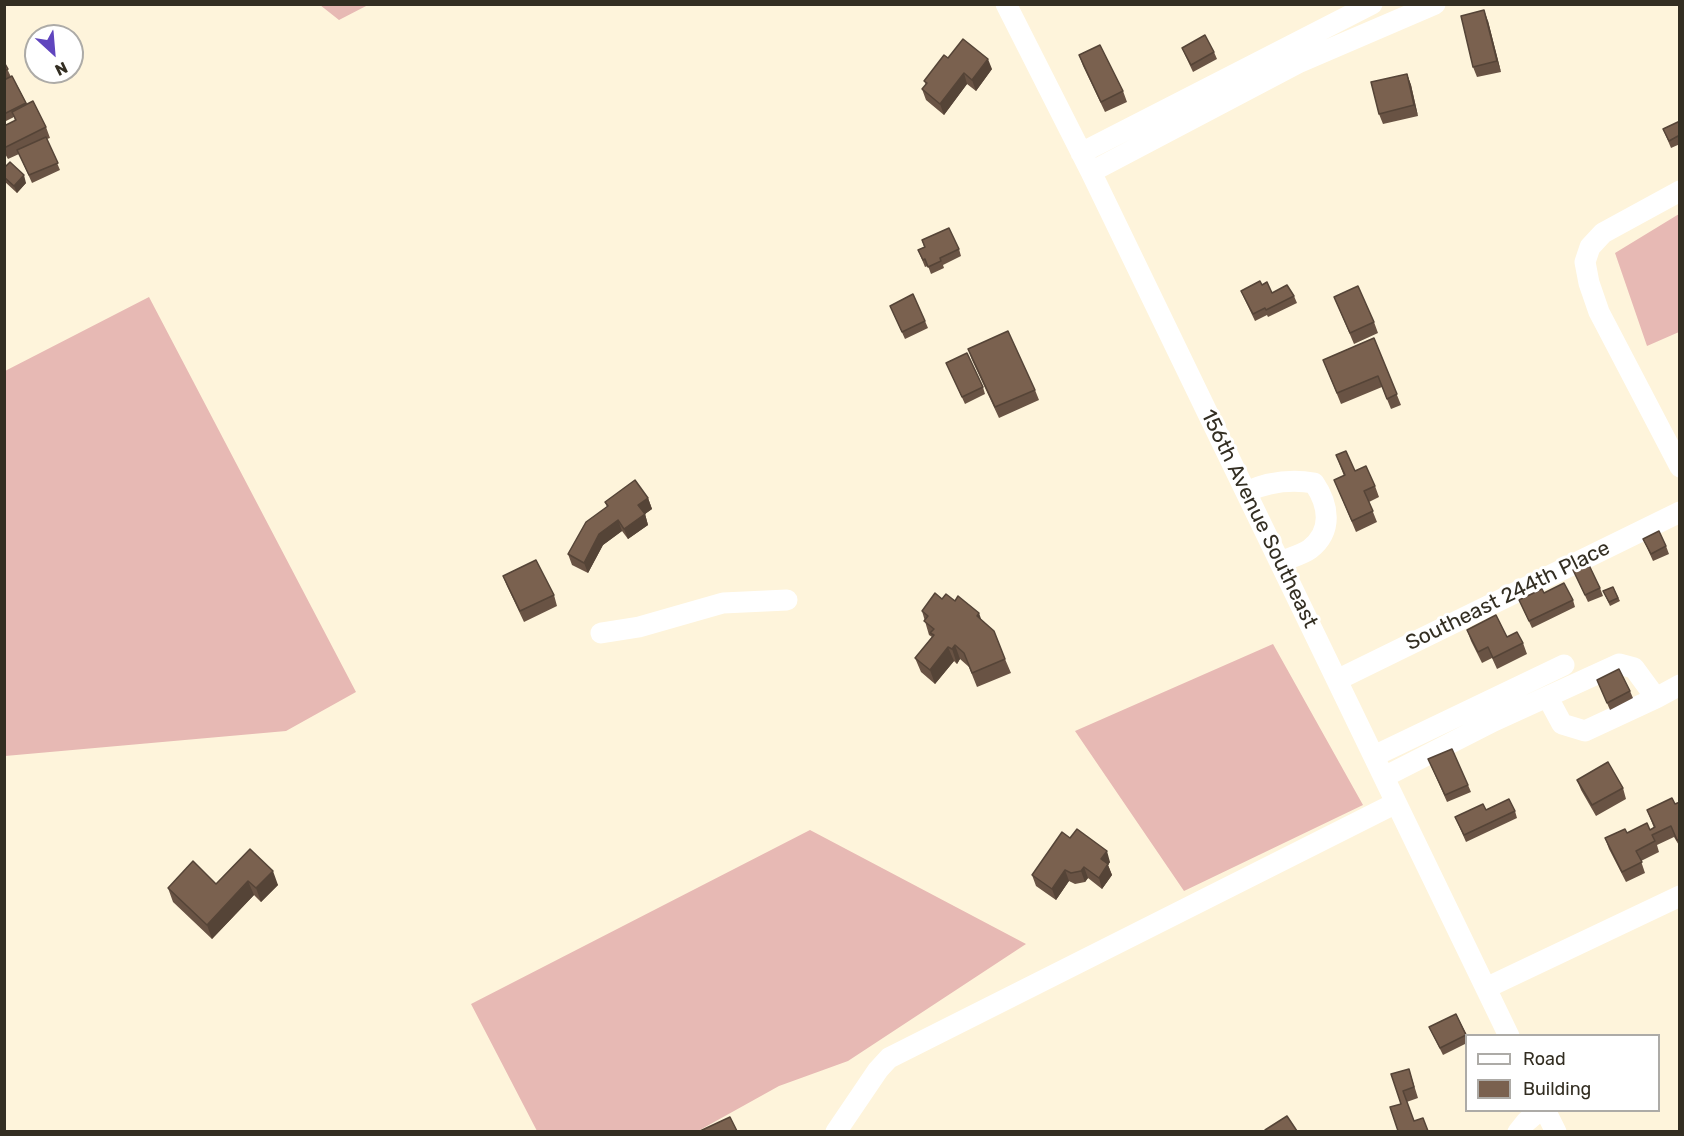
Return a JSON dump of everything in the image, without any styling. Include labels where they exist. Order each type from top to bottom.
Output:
[{"type":"street","name":"156th Avenue Southeast","points":[[1006,4],[1091,172],[1509,1034]]},
{"type":"street","points":[[1081,153],[1372,4]]},
{"type":"street","points":[[1091,172],[1300,62],[1435,4]]},
{"type":"street","points":[[1680,191],[1603,233],[1590,247],[1585,262],[1589,283],[1599,312],[1680,467]]},
{"type":"street","points":[[1246,492],[1262,485],[1302,481],[1314,483],[1322,494],[1326,509],[1326,527],[1319,541],[1308,550],[1280,562]]},
{"type":"street","name":"Southeast 244th Place","points":[[1337,680],[1680,512]]},
{"type":"street","points":[[601,633],[639,627],[723,603],[787,600]]},
{"type":"street","points":[[1384,777],[1494,721],[1619,664],[1634,668],[1656,698]]},
{"type":"street","points":[[1374,756],[1564,665]]},
{"type":"street","points":[[1548,698],[1562,724],[1585,731],[1680,685]]},
{"type":"street","points":[[836,1131],[889,1058],[1396,803]]},
{"type":"street","points":[[1486,988],[1680,896]]},
{"type":"street","points":[[1518,1131],[1538,1112]]},
{"type":"street","points":[[1546,1112],[1556,1131]]},
{"type":"shaded area","points":[[320,5],[368,5],[339,20]]},
{"type":"shaded area","points":[[1679,214],[1679,332],[1647,346],[1615,253]]},
{"type":"shaded area","points":[[149,297],[356,692],[286,731],[5,756],[5,371]]},
{"type":"shaded area","points":[[1273,644],[1363,805],[1184,891],[1075,731]]},
{"type":"shaded area","points":[[810,830],[1026,944],[848,1061],[779,1086],[698,1131],[537,1131],[471,1004]]},
{"type":"building","points":[[1484,10],[1497,61],[1473,67],[1461,16]]},
{"type":"building","points":[[1205,35],[1214,52],[1191,65],[1182,48]]},
{"type":"building","points":[[963,39],[988,59],[972,80],[964,73],[940,104],[922,89],[927,83],[924,81],[944,55],[948,58]]},
{"type":"building","points":[[1100,45],[1123,91],[1101,102],[1079,55]]},
{"type":"building","points":[[1407,74],[1414,105],[1379,114],[1371,82]]},
{"type":"building","points":[[12,76],[26,103],[4,114],[4,80]]},
{"type":"building","points":[[33,101],[46,127],[4,148],[4,126],[16,120],[12,112]]},
{"type":"building","points":[[1680,121],[1680,140],[1678,136],[1669,141],[1663,129]]},
{"type":"building","points":[[46,137],[58,163],[29,175],[17,150]]},
{"type":"building","points":[[10,162],[24,175],[14,186],[4,177],[4,168]]},
{"type":"building","points":[[949,228],[959,249],[928,267],[918,250],[925,247],[922,240]]},
{"type":"building","points":[[1260,281],[1262,285],[1267,282],[1272,293],[1287,285],[1294,296],[1253,314],[1241,291]]},
{"type":"building","points":[[1358,286],[1374,322],[1350,333],[1334,297]]},
{"type":"building","points":[[913,294],[925,321],[902,332],[890,306]]},
{"type":"building","points":[[1008,331],[1035,390],[995,407],[968,349]]},
{"type":"building","points":[[1374,338],[1397,394],[1387,399],[1378,376],[1337,393],[1323,360]]},
{"type":"building","points":[[967,353],[983,387],[962,397],[946,363]]},
{"type":"building","points":[[1346,451],[1355,471],[1366,466],[1375,486],[1364,491],[1373,511],[1352,521],[1334,480],[1345,475],[1336,455]]},
{"type":"building","points":[[635,480],[648,498],[638,505],[645,514],[624,529],[618,520],[599,534],[584,563],[568,554],[586,522],[608,506],[605,502]]},
{"type":"building","points":[[1659,531],[1666,546],[1651,554],[1643,539]]},
{"type":"building","points":[[536,560],[554,595],[520,611],[503,576]]},
{"type":"building","points":[[1588,563],[1600,588],[1585,595],[1573,570]]},
{"type":"building","points":[[1564,583],[1573,600],[1529,621],[1519,600],[1542,589],[1544,593]]},
{"type":"building","points":[[1613,587],[1618,598],[1609,602],[1603,591]]},
{"type":"building","points":[[935,593],[942,599],[946,594],[955,601],[958,596],[979,613],[977,616],[994,631],[1005,659],[972,673],[964,653],[955,645],[952,649],[948,647],[930,670],[915,658],[934,635],[930,633],[934,629],[924,621],[928,616],[922,611]]},
{"type":"building","points":[[1496,615],[1507,637],[1517,632],[1523,643],[1493,658],[1488,647],[1478,652],[1467,630]]},
{"type":"building","points":[[1619,669],[1630,691],[1607,703],[1597,680]]},
{"type":"building","points":[[1452,749],[1468,785],[1445,795],[1428,759]]},
{"type":"building","points":[[1608,762],[1623,788],[1592,805],[1577,780]]},
{"type":"building","points":[[1672,798],[1675,804],[1680,802],[1680,839],[1677,840],[1671,826],[1652,835],[1655,841],[1636,851],[1642,862],[1622,872],[1605,838],[1625,829],[1627,833],[1647,823],[1650,830],[1655,827],[1647,810]]},
{"type":"building","points":[[1509,799],[1515,811],[1464,835],[1455,817],[1483,804],[1486,810]]},
{"type":"building","points":[[1077,829],[1107,851],[1101,859],[1108,864],[1099,878],[1084,867],[1081,871],[1071,873],[1065,870],[1052,889],[1032,875],[1062,832],[1070,838]]},
{"type":"building","points":[[250,849],[273,871],[256,888],[248,881],[207,925],[168,888],[193,861],[216,884]]},
{"type":"building","points":[[1456,1014],[1466,1034],[1440,1048],[1429,1027]]},
{"type":"building","points":[[1409,1069],[1414,1087],[1403,1091],[1414,1121],[1423,1118],[1428,1131],[1398,1131],[1390,1107],[1401,1104],[1391,1074]]},
{"type":"building","points":[[1287,1116],[1297,1131],[1265,1130]]},
{"type":"building","points":[[730,1117],[737,1131],[700,1131]]}]
